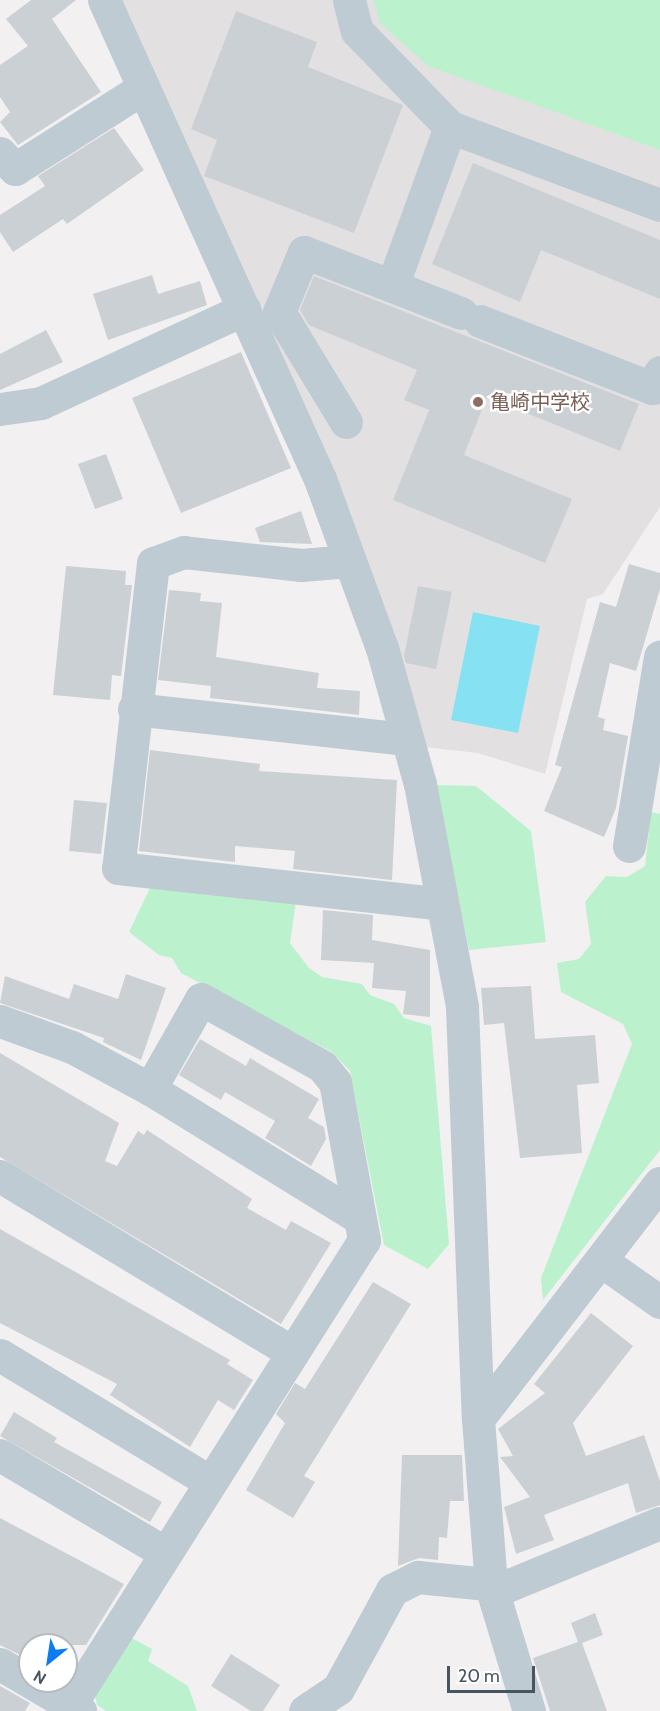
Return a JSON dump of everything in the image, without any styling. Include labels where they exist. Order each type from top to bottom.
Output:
[{"type":"street","points":[[104,0],[320,479],[382,648],[406,739],[462,1007],[478,1419],[491,1586],[529,1711]]},
{"type":"street","points":[[349,0],[357,31],[450,127],[660,206]]},
{"type":"street","points":[[0,153],[15,169],[143,88]]},
{"type":"street","points":[[392,286],[450,127]]},
{"type":"street","points":[[346,422],[279,312],[304,252],[652,388],[660,372]]},
{"type":"street","points":[[0,409],[41,403],[244,309]]},
{"type":"street","points":[[349,561],[302,565],[184,552],[153,562],[134,709],[118,868],[442,904]]},
{"type":"street","points":[[629,846],[660,657]]},
{"type":"street","points":[[134,709],[406,739]]},
{"type":"street","points":[[0,1664],[75,1708],[164,1552],[364,1240],[335,1082],[322,1066],[201,999],[150,1089]]},
{"type":"street","points":[[0,1021],[72,1047],[150,1089],[360,1218]]},
{"type":"street","points":[[0,1176],[292,1352]]},
{"type":"street","points":[[478,1419],[603,1262],[660,1183]]},
{"type":"street","points":[[603,1262],[660,1302]]},
{"type":"street","points":[[0,1355],[209,1481]]},
{"type":"street","points":[[0,1455],[164,1552]]},
{"type":"street","points":[[305,1711],[338,1689],[392,1590],[418,1577],[507,1586],[660,1523]]},
{"type":"shaded area","name":"亀崎中学校","points":[[117,0],[660,0],[660,507],[603,594],[587,599],[545,774],[478,753],[423,747]]},
{"type":"green space","points":[[374,0],[660,0],[660,150],[428,66],[380,23]]},
{"type":"green space","points":[[435,785],[476,786],[531,831],[546,942],[469,950]]},
{"type":"green space","points":[[651,812],[660,814],[660,1150],[543,1300],[541,1278],[632,1044],[623,1024],[561,992],[557,963],[579,959],[591,944],[585,902],[606,876],[627,877],[645,866]]},
{"type":"green space","points":[[150,888],[296,901],[290,943],[309,968],[322,977],[362,984],[370,995],[394,1004],[404,1018],[431,1026],[449,1244],[428,1269],[384,1245],[350,1071],[332,1052],[181,973],[172,958],[159,955],[129,932]]},
{"type":"green space","points":[[128,1636],[152,1649],[148,1661],[188,1686],[197,1711],[106,1711],[97,1705],[94,1690]]},
{"type":"water","points":[[473,612],[540,626],[518,733],[451,720]]},
{"type":"building","points":[[31,0],[76,0],[52,19],[101,92],[18,145],[0,122],[10,112],[0,97],[0,65],[28,46],[6,19]]},
{"type":"building","points":[[236,11],[317,42],[308,67],[403,105],[354,233],[204,176],[217,140],[191,129]]},
{"type":"building","points":[[114,128],[144,170],[67,224],[63,219],[13,252],[0,232],[0,215],[45,186],[38,176]]},
{"type":"building","points":[[473,163],[660,240],[660,299],[541,250],[520,302],[432,264]]},
{"type":"building","points":[[152,275],[158,294],[200,281],[207,305],[108,340],[93,294]]},
{"type":"building","points":[[314,276],[639,404],[620,451],[487,397],[464,455],[572,499],[545,563],[393,500],[429,410],[404,400],[417,370],[309,325],[300,310]]},
{"type":"building","points":[[46,330],[63,362],[0,390],[0,354]]},
{"type":"building","points":[[241,352],[291,468],[181,513],[132,398]]},
{"type":"building","points":[[106,454],[123,499],[95,509],[78,464]]},
{"type":"building","points":[[301,511],[312,544],[260,542],[255,528]]},
{"type":"building","points":[[629,564],[660,573],[660,589],[636,671],[610,663],[598,717],[605,719],[603,730],[628,736],[616,808],[604,837],[544,811],[562,767],[555,765],[600,602],[616,607]]},
{"type":"building","points":[[66,566],[126,571],[125,585],[132,585],[121,676],[112,675],[110,700],[53,695]]},
{"type":"building","points":[[418,586],[452,592],[436,669],[406,663],[404,656]]},
{"type":"building","points":[[169,590],[201,593],[200,601],[222,603],[216,657],[319,673],[317,688],[360,691],[359,715],[210,698],[211,686],[158,680]]},
{"type":"building","points":[[150,750],[260,764],[259,771],[397,780],[392,880],[293,869],[295,851],[235,846],[235,862],[139,851]]},
{"type":"building","points":[[74,800],[107,803],[101,854],[69,851]]},
{"type":"building","points":[[323,910],[373,915],[372,940],[430,950],[430,1017],[403,1014],[406,991],[372,988],[374,963],[321,960]]},
{"type":"building","points":[[126,974],[166,988],[141,1060],[103,1042],[104,1038],[0,1003],[5,976],[69,999],[74,984],[118,999]]},
{"type":"building","points":[[531,986],[535,1039],[595,1035],[599,1083],[577,1085],[582,1153],[520,1158],[504,1023],[484,1025],[481,988]]},
{"type":"building","points":[[200,1039],[246,1066],[250,1058],[319,1099],[308,1118],[324,1127],[326,1139],[311,1166],[265,1138],[275,1121],[225,1092],[221,1100],[179,1075]]},
{"type":"building","points":[[0,1053],[119,1123],[105,1161],[117,1166],[138,1131],[144,1135],[147,1130],[252,1199],[247,1208],[286,1230],[291,1221],[331,1243],[281,1324],[0,1157]]},
{"type":"building","points":[[0,1229],[230,1360],[227,1364],[253,1380],[234,1410],[218,1400],[190,1447],[110,1395],[117,1384],[0,1323]]},
{"type":"building","points":[[373,1282],[411,1304],[304,1476],[315,1482],[293,1518],[246,1490],[285,1423],[276,1414],[295,1383],[305,1389]]},
{"type":"building","points":[[591,1313],[633,1346],[573,1423],[586,1456],[644,1435],[660,1481],[660,1505],[636,1513],[628,1483],[544,1515],[554,1540],[516,1554],[504,1507],[530,1497],[500,1457],[513,1456],[498,1429],[545,1393],[534,1384]]},
{"type":"building","points":[[14,1412],[57,1438],[54,1442],[162,1502],[150,1522],[0,1436]]},
{"type":"building","points":[[402,1455],[462,1455],[464,1501],[450,1501],[447,1538],[439,1537],[438,1560],[419,1558],[398,1566]]},
{"type":"building","points":[[0,1518],[124,1584],[86,1645],[78,1645],[78,1633],[18,1633],[18,1654],[0,1645]]},
{"type":"building","points":[[595,1613],[603,1635],[582,1643],[607,1711],[550,1711],[533,1658],[578,1642],[571,1623]]},
{"type":"building","points":[[231,1654],[280,1685],[263,1711],[251,1711],[211,1686]]},
{"type":"building","points":[[0,1686],[30,1703],[25,1711],[0,1711]]},
{"type":"place","name":"亀崎中学校","points":[[478,402]]}]
